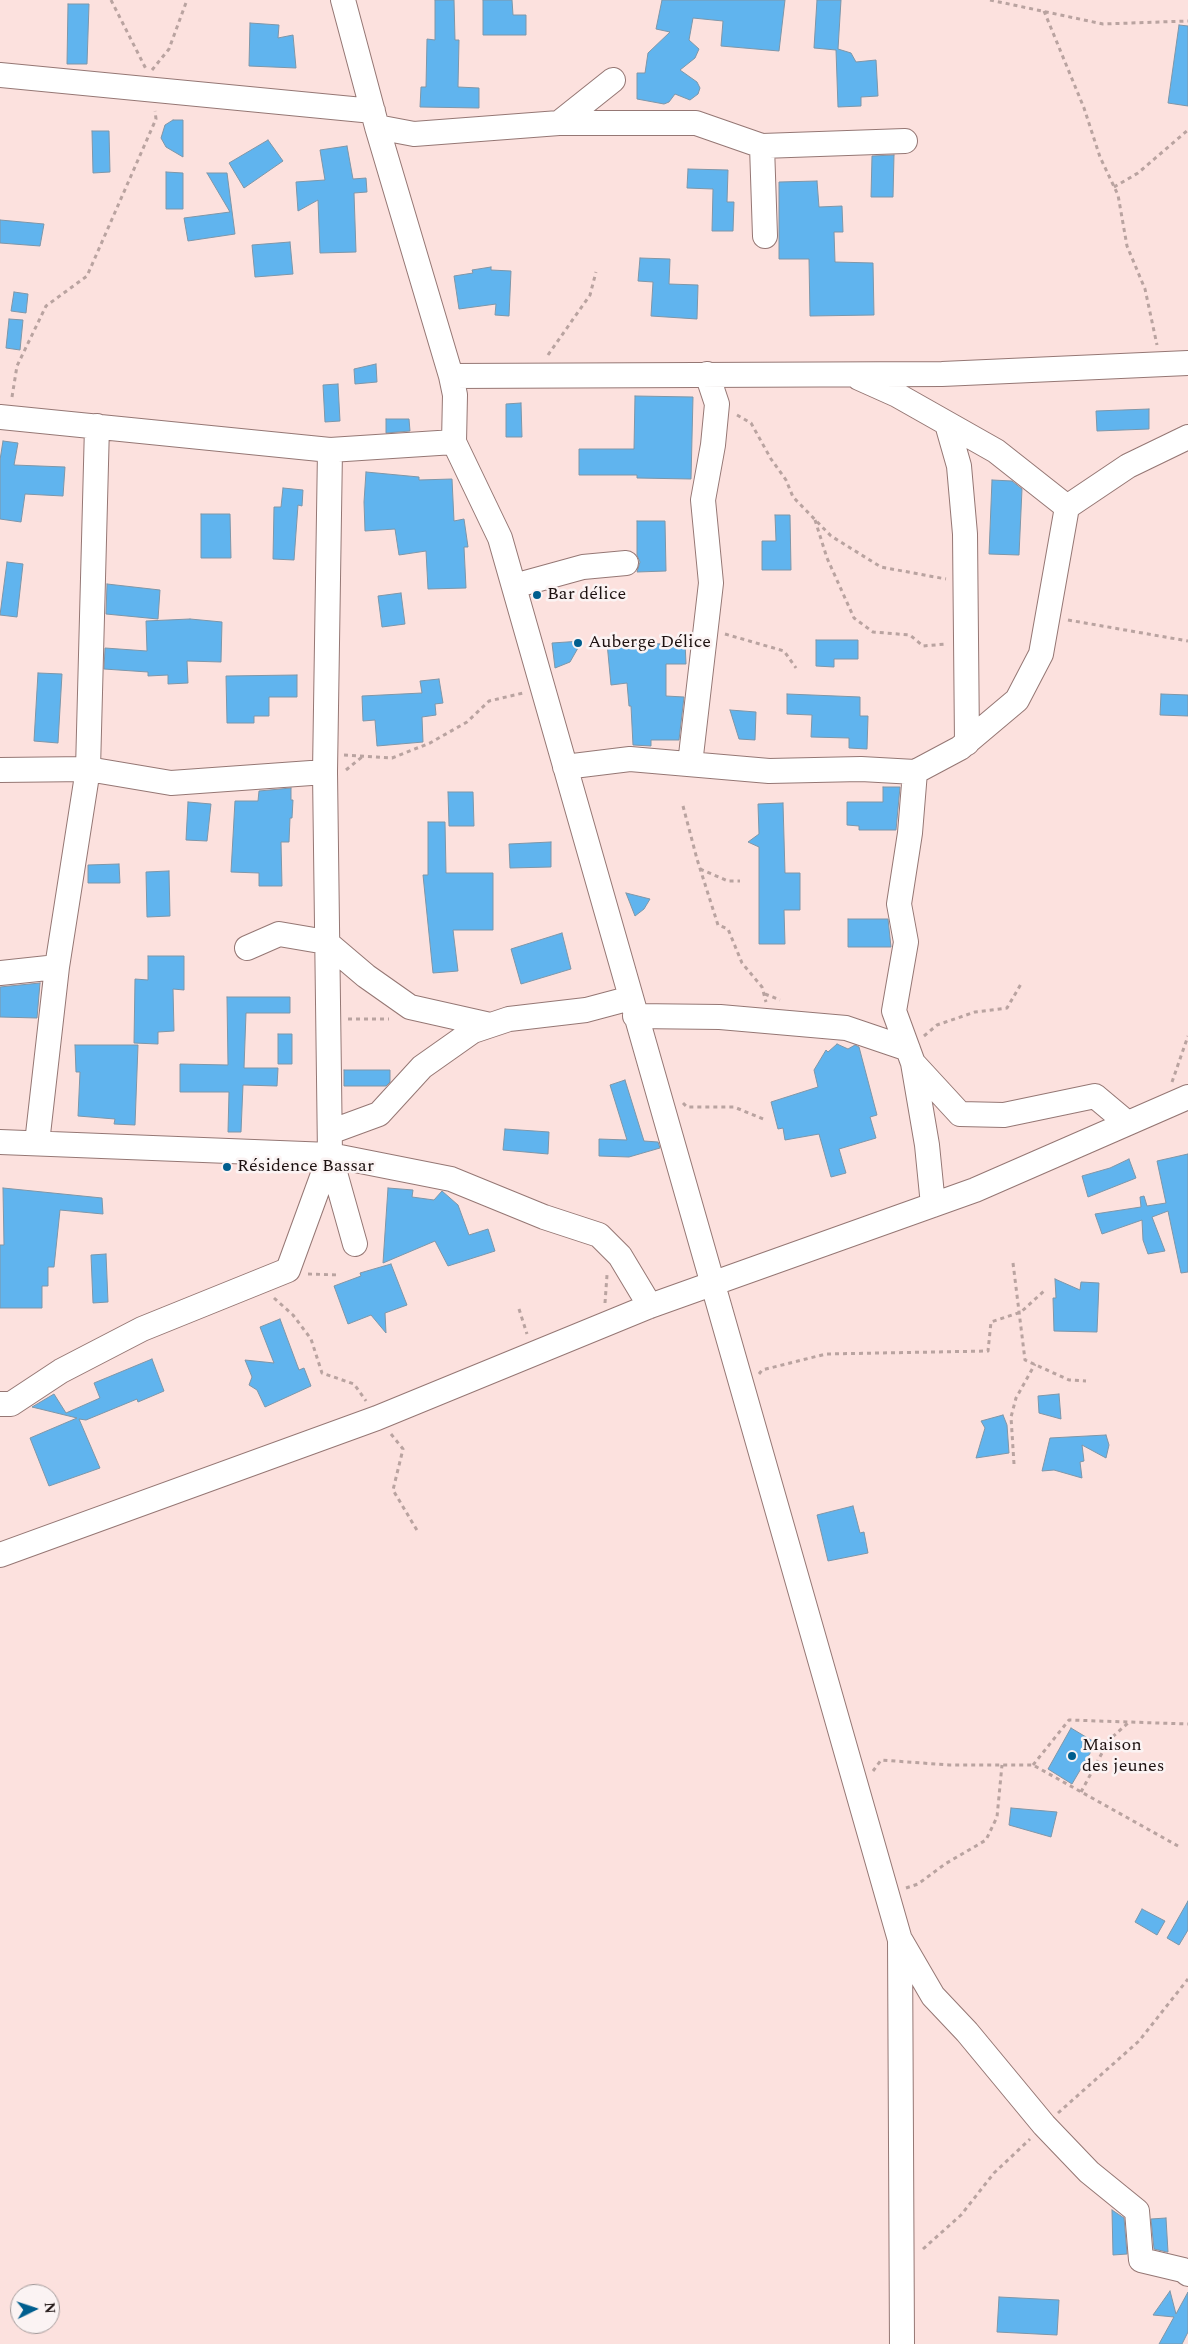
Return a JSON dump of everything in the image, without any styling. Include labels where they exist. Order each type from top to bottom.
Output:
[{"type":"street","points":[[342,0],[451,376],[455,396],[454,442],[500,538],[900,1940],[902,2344]]},
{"type":"street","points":[[0,76],[154,90],[375,119],[414,134],[560,124],[696,123],[762,146],[905,140]]},
{"type":"street","points":[[560,124],[613,80]]},
{"type":"street","points":[[762,146],[765,236]]},
{"type":"street","points":[[451,376],[535,374],[942,374],[1188,363]]},
{"type":"street","points":[[690,764],[711,582],[703,500],[713,444],[717,404],[708,374]]},
{"type":"street","points":[[850,374],[897,395],[996,451],[1067,507]]},
{"type":"street","points":[[5,417],[330,450],[454,442]]},
{"type":"street","points":[[947,424],[959,466],[966,582],[966,743]]},
{"type":"street","points":[[37,1143],[57,967],[88,769],[97,426]]},
{"type":"street","points":[[565,767],[630,759],[769,770],[862,769],[915,772],[966,743],[1017,700],[1040,654],[1067,507],[1128,466],[1188,437]]},
{"type":"street","points":[[330,450],[325,733],[326,942],[330,1144],[355,1244]]},
{"type":"street","points":[[514,586],[583,568],[626,563]]},
{"type":"street","points":[[0,770],[88,769],[171,784],[325,772]]},
{"type":"street","points":[[915,772],[910,833],[899,904],[906,942],[894,1010],[911,1056],[927,1145],[933,1205]]},
{"type":"street","points":[[247,948],[279,934],[326,942],[366,976],[410,1007],[490,1025]]},
{"type":"street","points":[[0,973],[57,967]]},
{"type":"street","points":[[0,1404],[11,1404],[61,1371],[142,1329],[288,1270],[330,1144],[379,1114],[422,1067],[473,1031],[509,1019],[586,1010],[633,1007],[846,1028],[911,1056],[960,1114],[1004,1115],[1095,1096],[1126,1122]]},
{"type":"street","points":[[0,1555],[377,1418],[650,1306],[975,1190],[1126,1122],[1188,1097]]},
{"type":"street","points":[[0,1142],[330,1144],[452,1179],[544,1217],[599,1235],[620,1256],[650,1306]]},
{"type":"street","points":[[900,1940],[933,1996],[966,2032],[1044,2125],[1089,2172],[1137,2211],[1141,2260],[1183,2270],[1188,2274]]},
{"type":"path","points":[[111,0],[149,75],[169,49],[187,0]]},
{"type":"path","points":[[990,0],[1103,24],[1188,21]]},
{"type":"path","points":[[1044,11],[1065,59],[1100,157],[1118,195],[1127,246],[1145,289],[1162,364]]},
{"type":"path","points":[[5,417],[17,366],[46,306],[87,276],[156,119],[154,90]]},
{"type":"path","points":[[1114,188],[1138,173],[1188,130]]},
{"type":"path","points":[[535,374],[590,295],[596,272]]},
{"type":"path","points":[[717,404],[751,423],[771,459],[786,480],[793,497],[831,536],[881,567],[966,582]]},
{"type":"path","points":[[815,520],[840,590],[854,618],[873,632],[910,635],[924,646],[950,644],[967,659]]},
{"type":"path","points":[[1046,616],[1188,641]]},
{"type":"path","points":[[705,628],[784,651],[796,668]]},
{"type":"path","points":[[325,733],[344,755],[392,758],[430,742],[467,722],[489,701],[542,688]]},
{"type":"path","points":[[683,806],[718,925],[728,929],[742,963],[762,987],[772,1022]]},
{"type":"path","points":[[700,869],[728,880],[740,881]]},
{"type":"path","points":[[911,1056],[937,1025],[974,1012],[1007,1008],[1021,984]]},
{"type":"path","points":[[327,1018],[392,1019]]},
{"type":"path","points":[[1166,1105],[1188,1036]]},
{"type":"path","points":[[681,1101],[687,1107],[734,1107],[766,1120]]},
{"type":"path","points":[[604,1324],[606,1278],[620,1256]]},
{"type":"path","points":[[1013,1263],[1024,1360],[1069,1380],[1086,1381]]},
{"type":"path","points":[[288,1270],[295,1273],[340,1275]]},
{"type":"path","points":[[257,1282],[293,1315],[311,1339],[322,1373],[354,1384],[377,1418],[403,1449],[393,1490],[418,1532]]},
{"type":"path","points":[[762,1370],[826,1354],[988,1351],[991,1322],[1020,1312],[1044,1290]]},
{"type":"path","points":[[519,1309],[533,1354]]},
{"type":"path","points":[[1014,1464],[1011,1417],[1016,1398],[1035,1364]]},
{"type":"path","points":[[1033,1765],[1069,1720],[1188,1724]]},
{"type":"path","points":[[1081,1792],[1109,1740],[1128,1723]]},
{"type":"path","points":[[858,1791],[881,1760],[949,1765],[1033,1765],[1178,1846]]},
{"type":"path","points":[[888,1895],[918,1884],[945,1864],[986,1840],[997,1817],[1002,1765]]},
{"type":"building","points":[[435,0],[454,0],[455,40],[459,40],[458,87],[479,88],[479,108],[420,107],[421,87],[426,87],[427,39],[435,40]]},
{"type":"building","points":[[483,0],[512,0],[513,15],[526,15],[526,35],[483,35]]},
{"type":"building","points":[[662,0],[785,0],[779,51],[721,46],[723,21],[693,18],[689,40],[699,49],[695,58],[680,70],[697,82],[700,88],[698,94],[690,100],[675,94],[669,102],[664,104],[637,99],[637,73],[645,73],[648,53],[670,32],[656,29]]},
{"type":"building","points":[[817,0],[841,0],[838,49],[851,53],[856,62],[876,60],[878,96],[861,97],[861,106],[838,107],[836,50],[814,48]]},
{"type":"building","points":[[68,4],[89,4],[87,64],[67,64]]},
{"type":"building","points":[[250,23],[279,25],[278,38],[293,35],[296,68],[249,66]]},
{"type":"building","points":[[1179,25],[1188,26],[1188,106],[1168,103]]},
{"type":"building","points":[[173,120],[183,120],[183,157],[166,147],[161,138],[165,125]]},
{"type":"building","points":[[92,131],[109,131],[110,172],[93,173]]},
{"type":"building","points":[[268,140],[283,161],[244,188],[229,163]]},
{"type":"building","points":[[347,146],[353,179],[366,178],[367,192],[354,193],[356,252],[320,253],[318,200],[298,211],[296,182],[325,180],[320,150]]},
{"type":"building","points":[[894,155],[893,197],[871,197],[872,156]]},
{"type":"building","points":[[688,169],[728,170],[727,202],[734,202],[733,231],[712,231],[713,189],[687,188]]},
{"type":"building","points":[[166,172],[183,173],[183,209],[166,209]]},
{"type":"building","points":[[207,173],[227,173],[235,234],[188,241],[184,218],[230,212]]},
{"type":"building","points":[[817,181],[819,207],[842,206],[843,232],[834,232],[835,262],[873,263],[874,315],[810,316],[809,259],[779,259],[779,182]]},
{"type":"building","points":[[0,220],[44,224],[40,246],[0,243]]},
{"type":"building","points":[[290,242],[293,274],[255,277],[252,245]]},
{"type":"building","points":[[640,258],[670,259],[669,284],[698,285],[697,319],[651,316],[653,282],[638,281]]},
{"type":"building","points":[[491,267],[491,270],[511,271],[509,316],[495,315],[496,304],[459,309],[454,276],[473,273],[472,270]]},
{"type":"building","points":[[14,292],[28,294],[26,313],[11,311]]},
{"type":"building","points":[[9,319],[23,320],[20,350],[6,348]]},
{"type":"building","points":[[376,364],[377,382],[355,384],[354,369]]},
{"type":"building","points":[[338,384],[340,421],[325,422],[323,385]]},
{"type":"building","points":[[635,396],[693,397],[691,479],[637,478],[637,475],[579,475],[579,449],[634,449]]},
{"type":"building","points":[[521,403],[522,437],[506,437],[506,404]]},
{"type":"building","points":[[1149,409],[1149,429],[1097,431],[1096,411]]},
{"type":"building","points":[[386,419],[409,419],[410,431],[386,433]]},
{"type":"building","points":[[3,441],[18,443],[14,465],[65,467],[63,496],[25,494],[21,522],[0,519],[0,460]]},
{"type":"building","points":[[366,472],[419,477],[419,480],[452,479],[454,521],[464,519],[468,547],[464,547],[466,588],[428,589],[426,551],[399,555],[395,529],[365,531]]},
{"type":"building","points":[[992,480],[1012,481],[1022,489],[1019,555],[989,554]]},
{"type":"building","points":[[283,488],[303,490],[302,506],[298,505],[294,560],[273,559],[274,507],[281,507]]},
{"type":"building","points":[[201,514],[230,514],[231,558],[201,558]]},
{"type":"building","points":[[775,515],[790,515],[791,570],[762,570],[762,541],[776,541]]},
{"type":"building","points":[[637,521],[665,521],[666,571],[637,572],[640,562],[637,555]]},
{"type":"building","points":[[7,562],[23,564],[17,617],[0,615]]},
{"type":"building","points":[[107,584],[160,590],[158,619],[106,614]]},
{"type":"building","points":[[401,593],[405,624],[382,627],[378,596]]},
{"type":"building","points":[[190,619],[222,622],[221,662],[187,661],[188,683],[168,684],[168,675],[148,676],[148,672],[104,669],[105,648],[147,651],[146,621]]},
{"type":"building","points":[[816,640],[858,640],[858,659],[834,659],[834,667],[816,666]]},
{"type":"building","points":[[582,641],[570,662],[555,668],[552,643]]},
{"type":"building","points":[[670,642],[685,642],[686,664],[666,664],[666,696],[684,697],[679,740],[651,740],[651,746],[633,745],[631,706],[629,706],[627,683],[611,685],[607,643],[670,644]]},
{"type":"building","points":[[38,673],[62,674],[58,743],[34,741]]},
{"type":"building","points":[[297,675],[297,697],[269,697],[269,716],[254,716],[254,723],[227,723],[226,676]]},
{"type":"building","points":[[439,679],[443,703],[435,704],[436,715],[422,717],[423,742],[377,746],[375,720],[363,721],[362,696],[422,693],[420,681]]},
{"type":"building","points":[[787,694],[860,697],[860,716],[868,716],[867,749],[849,748],[849,738],[811,737],[812,715],[787,714]]},
{"type":"building","points":[[1161,694],[1188,695],[1188,716],[1160,715]]},
{"type":"building","points":[[730,710],[756,712],[755,740],[739,739]]},
{"type":"building","points":[[883,787],[900,787],[896,830],[859,830],[859,826],[847,825],[847,802],[883,802]]},
{"type":"building","points":[[291,788],[291,800],[293,800],[289,842],[281,842],[282,886],[259,886],[259,873],[231,872],[235,801],[258,801],[259,791]]},
{"type":"building","points":[[448,792],[473,792],[474,826],[449,826]]},
{"type":"building","points":[[188,802],[211,804],[207,841],[186,840]]},
{"type":"building","points":[[783,803],[785,873],[800,873],[800,910],[784,910],[785,944],[759,944],[759,847],[748,842],[759,834],[758,804]]},
{"type":"building","points":[[428,822],[445,822],[446,873],[493,873],[493,930],[453,930],[458,971],[433,973],[423,875],[428,875]]},
{"type":"building","points":[[551,842],[551,867],[510,868],[509,844]]},
{"type":"building","points":[[119,864],[120,883],[88,883],[88,865]]},
{"type":"building","points":[[169,871],[170,916],[147,917],[146,872]]},
{"type":"building","points":[[626,893],[650,899],[644,909],[635,916]]},
{"type":"building","points":[[848,919],[888,919],[891,947],[848,947]]},
{"type":"building","points":[[562,933],[571,969],[521,984],[511,949]]},
{"type":"building","points":[[148,956],[184,956],[184,990],[173,989],[174,1031],[158,1032],[158,1044],[134,1043],[135,979],[148,980]]},
{"type":"building","points":[[40,983],[37,1018],[0,1017],[0,987]]},
{"type":"building","points":[[227,997],[290,997],[290,1013],[246,1013],[244,1068],[278,1068],[277,1086],[243,1085],[241,1132],[228,1132],[229,1092],[180,1092],[180,1064],[228,1065]]},
{"type":"building","points":[[278,1034],[292,1034],[292,1064],[278,1064]]},
{"type":"building","points":[[837,1044],[848,1049],[855,1045],[859,1047],[877,1115],[870,1117],[876,1138],[839,1149],[846,1173],[831,1177],[819,1134],[785,1140],[783,1128],[778,1129],[771,1102],[818,1087],[814,1070],[826,1050],[828,1052]]},
{"type":"building","points":[[75,1045],[138,1045],[135,1125],[114,1124],[115,1119],[78,1116],[80,1072],[76,1072]]},
{"type":"building","points":[[344,1070],[390,1070],[390,1082],[386,1086],[344,1086]]},
{"type":"building","points":[[625,1080],[644,1141],[658,1142],[660,1148],[629,1157],[599,1156],[599,1139],[627,1140],[610,1085]]},
{"type":"building","points":[[505,1129],[549,1132],[548,1154],[503,1150]]},
{"type":"building","points":[[1188,1154],[1188,1272],[1181,1273],[1168,1211],[1152,1217],[1165,1251],[1148,1254],[1143,1240],[1142,1220],[1102,1234],[1095,1214],[1141,1207],[1140,1197],[1144,1196],[1147,1206],[1166,1203],[1157,1161]]},
{"type":"building","points":[[1129,1159],[1136,1178],[1088,1197],[1082,1176],[1110,1168]]},
{"type":"building","points":[[3,1188],[102,1198],[103,1214],[60,1210],[54,1267],[48,1267],[48,1286],[42,1286],[42,1308],[0,1308],[0,1245],[4,1245]]},
{"type":"building","points":[[388,1188],[413,1190],[412,1197],[434,1200],[442,1191],[458,1205],[469,1235],[488,1229],[495,1251],[448,1266],[435,1241],[383,1263]]},
{"type":"building","points":[[106,1254],[108,1302],[93,1303],[91,1255]]},
{"type":"building","points":[[391,1264],[407,1305],[385,1313],[386,1333],[371,1315],[348,1324],[334,1286],[361,1276],[360,1273]]},
{"type":"building","points":[[1055,1279],[1080,1290],[1081,1282],[1099,1283],[1097,1332],[1054,1331],[1053,1298],[1056,1298]]},
{"type":"building","points":[[280,1319],[299,1370],[304,1368],[311,1386],[265,1407],[257,1390],[249,1385],[252,1377],[245,1360],[274,1363],[260,1327]]},
{"type":"building","points":[[152,1359],[164,1391],[138,1402],[137,1399],[86,1420],[79,1419],[100,1468],[49,1486],[30,1438],[77,1418],[32,1407],[54,1394],[66,1413],[100,1398],[94,1383]]},
{"type":"building","points":[[1059,1394],[1061,1419],[1039,1413],[1038,1396]]},
{"type":"building","points":[[1003,1415],[1007,1425],[1009,1453],[976,1458],[985,1428],[981,1421]]},
{"type":"building","points":[[1106,1435],[1109,1445],[1106,1458],[1082,1445],[1084,1461],[1080,1462],[1082,1478],[1054,1470],[1042,1471],[1050,1438]]},
{"type":"building","points":[[853,1506],[860,1533],[864,1532],[868,1553],[828,1561],[817,1515]]},
{"type":"building","name":"Maison des jeunes","points":[[1071,1728],[1096,1743],[1072,1784],[1048,1769]]},
{"type":"building","points":[[1011,1808],[1057,1812],[1051,1837],[1009,1825]]},
{"type":"building","points":[[1188,1901],[1188,1930],[1179,1945],[1167,1938]]},
{"type":"building","points":[[1142,1909],[1165,1921],[1157,1935],[1135,1922]]},
{"type":"building","points":[[1112,2210],[1124,2218],[1127,2254],[1113,2255]]},
{"type":"building","points":[[1166,2218],[1168,2252],[1154,2249],[1151,2219]]},
{"type":"building","points":[[1170,2291],[1176,2314],[1188,2292],[1188,2332],[1182,2344],[1159,2344],[1174,2317],[1153,2315]]},
{"type":"building","points":[[999,2297],[1059,2300],[1057,2335],[997,2332]]},
{"type":"place","name":"Bar délice","points":[[537,595]]},
{"type":"place","name":"Auberge Délice","points":[[578,643]]},
{"type":"place","name":"Résidence Bassar","points":[[227,1167]]},
{"type":"place","name":"Maison des jeunes","points":[[1072,1756]]}]
